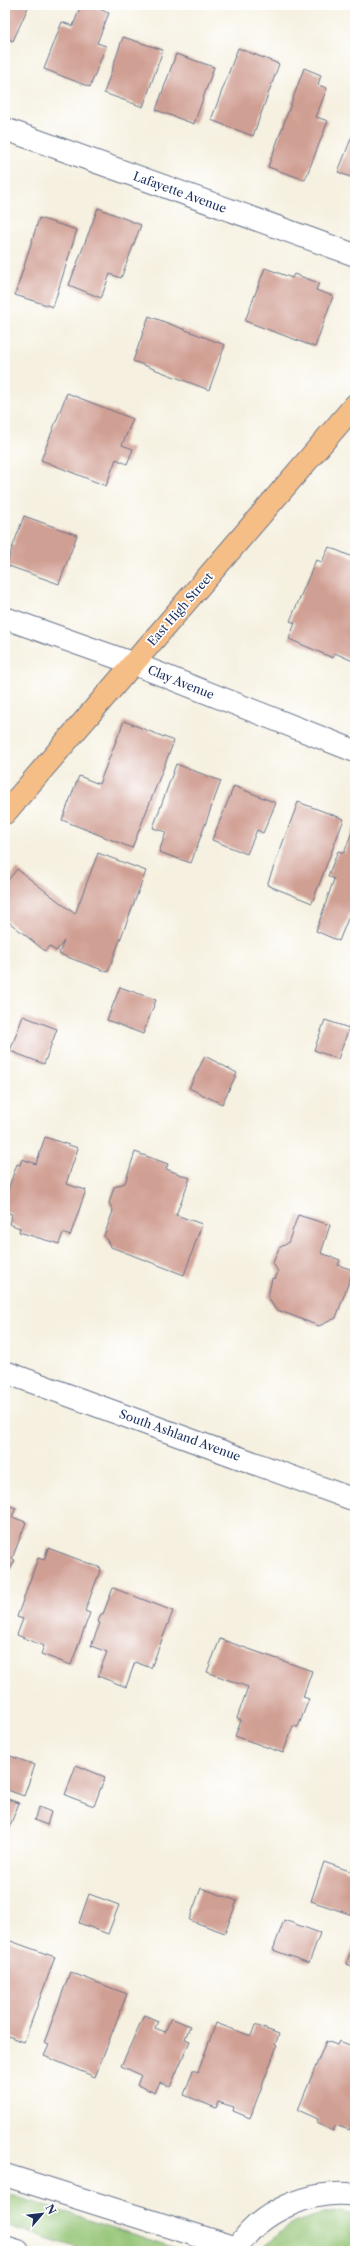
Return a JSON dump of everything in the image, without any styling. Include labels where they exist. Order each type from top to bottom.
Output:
[{"type":"main road","name":"East High Street","points":[[5,813],[132,663],[355,405]]},
{"type":"street","name":"Lafayette Avenue","points":[[5,129],[355,255]]},
{"type":"street","name":"Clay Avenue","points":[[5,618],[132,663],[355,751]]},
{"type":"street","name":"South Ashland Avenue","points":[[5,1372],[355,1500]]},
{"type":"street","points":[[5,2175],[236,2250],[257,2224],[283,2207],[313,2196],[344,2193],[355,2195]]},
{"type":"street","points":[[5,2247],[18,2251]]},
{"type":"green space","points":[[5,2193],[185,2251],[87,2251],[5,2225]]},
{"type":"green space","points":[[342,2211],[355,2214],[355,2251],[261,2251],[280,2233],[297,2222],[306,2218]]},
{"type":"building","points":[[5,5],[29,5],[13,41],[5,37]]},
{"type":"building","points":[[81,5],[89,5],[109,13],[97,43],[106,46],[90,87],[44,69],[62,22],[73,26]]},
{"type":"building","points":[[123,37],[163,50],[143,107],[104,93]]},
{"type":"building","points":[[238,48],[279,64],[253,136],[211,120]]},
{"type":"building","points":[[176,54],[214,67],[194,124],[156,110]]},
{"type":"building","points":[[304,68],[321,75],[318,85],[327,88],[316,117],[328,121],[305,180],[268,167]]},
{"type":"building","points":[[352,136],[355,137],[355,179],[338,172]]},
{"type":"building","points":[[98,208],[141,225],[121,278],[110,274],[101,298],[69,285]]},
{"type":"building","points":[[39,218],[77,230],[53,307],[15,295]]},
{"type":"building","points":[[265,268],[292,278],[294,274],[319,283],[316,290],[333,296],[315,347],[245,321]]},
{"type":"building","points":[[149,316],[225,345],[209,390],[133,361]]},
{"type":"building","points":[[67,393],[133,419],[122,445],[133,449],[127,464],[116,459],[106,486],[41,460]]},
{"type":"building","points":[[24,516],[77,535],[59,584],[6,565]]},
{"type":"building","points":[[329,547],[355,558],[355,662],[335,653],[333,658],[289,639],[295,623],[290,621],[316,560],[322,562]]},
{"type":"building","points":[[124,721],[174,741],[132,848],[62,820],[79,776],[99,784]]},
{"type":"building","points":[[176,764],[221,781],[191,863],[159,852],[166,832],[153,828]]},
{"type":"building","points":[[234,786],[276,803],[263,833],[257,830],[247,854],[212,840]]},
{"type":"building","points":[[298,802],[344,819],[312,903],[267,885]]},
{"type":"building","points":[[353,829],[355,829],[355,912],[351,911],[339,941],[316,931],[334,879],[328,876],[338,851],[344,853]]},
{"type":"building","points":[[98,853],[146,871],[108,972],[59,954],[64,941],[56,951],[49,946],[45,951],[5,919],[5,884],[17,869],[75,914]]},
{"type":"building","points":[[120,987],[156,1000],[143,1034],[107,1020]]},
{"type":"building","points":[[23,1016],[57,1029],[44,1064],[10,1051]]},
{"type":"building","points":[[325,1020],[349,1028],[338,1059],[314,1050]]},
{"type":"building","points":[[205,1056],[237,1073],[222,1104],[189,1088]]},
{"type":"building","points":[[45,1137],[78,1148],[66,1184],[86,1190],[70,1236],[63,1233],[59,1244],[19,1232],[20,1228],[9,1224],[12,1214],[5,1212],[5,1198],[17,1164],[20,1165],[22,1159],[36,1164]]},
{"type":"building","points":[[135,1152],[168,1164],[166,1169],[190,1178],[176,1215],[202,1224],[184,1275],[111,1247],[104,1236],[113,1211],[109,1203],[114,1187],[125,1183]]},
{"type":"building","points":[[298,1215],[330,1225],[321,1253],[340,1260],[338,1265],[353,1270],[336,1318],[319,1326],[275,1309],[268,1297],[272,1278],[275,1279],[278,1272],[273,1263],[279,1248],[288,1243]]},
{"type":"building","points":[[5,1504],[16,1508],[12,1517],[26,1522],[12,1559],[15,1560],[5,1580]]},
{"type":"building","points":[[48,1548],[101,1568],[85,1611],[90,1613],[71,1665],[41,1654],[44,1646],[17,1635],[23,1619],[17,1617],[38,1558],[44,1560]]},
{"type":"building","points":[[113,1588],[173,1611],[151,1668],[135,1662],[126,1687],[98,1676],[107,1652],[91,1646],[100,1623],[98,1622],[101,1614],[103,1614]]},
{"type":"building","points":[[220,1639],[312,1671],[303,1697],[309,1699],[298,1727],[293,1726],[283,1753],[235,1736],[241,1720],[237,1718],[248,1687],[207,1672]]},
{"type":"building","points":[[5,1754],[35,1765],[24,1796],[5,1789]]},
{"type":"building","points":[[76,1765],[105,1777],[94,1806],[65,1795]]},
{"type":"building","points":[[5,1798],[19,1803],[7,1833],[5,1832]]},
{"type":"building","points":[[39,1807],[51,1812],[47,1825],[34,1820]]},
{"type":"building","points":[[324,1862],[355,1873],[355,1916],[311,1901]]},
{"type":"building","points":[[201,1888],[237,1901],[225,1933],[189,1920]]},
{"type":"building","points":[[89,1894],[119,1905],[108,1934],[79,1923]]},
{"type":"building","points":[[284,1920],[320,1933],[309,1963],[273,1950]]},
{"type":"building","points":[[5,1939],[55,1957],[24,2042],[5,2035]]},
{"type":"building","points":[[355,1941],[355,1967],[346,1964]]},
{"type":"building","points":[[70,1972],[127,1994],[95,2077],[44,2056],[49,2045],[44,2043]]},
{"type":"building","points":[[144,2015],[158,2021],[155,2028],[165,2032],[171,2018],[190,2026],[185,2039],[190,2041],[170,2087],[160,2082],[155,2093],[137,2085],[141,2075],[121,2066]]},
{"type":"building","points":[[216,2023],[251,2036],[255,2025],[279,2034],[275,2045],[277,2046],[250,2118],[233,2111],[234,2107],[218,2102],[216,2108],[184,2095],[193,2070],[198,2072]]},
{"type":"building","points":[[326,2041],[337,2045],[339,2041],[355,2047],[355,2070],[352,2076],[355,2078],[355,2127],[351,2126],[349,2130],[336,2125],[333,2131],[316,2123],[318,2119],[298,2110]]}]
